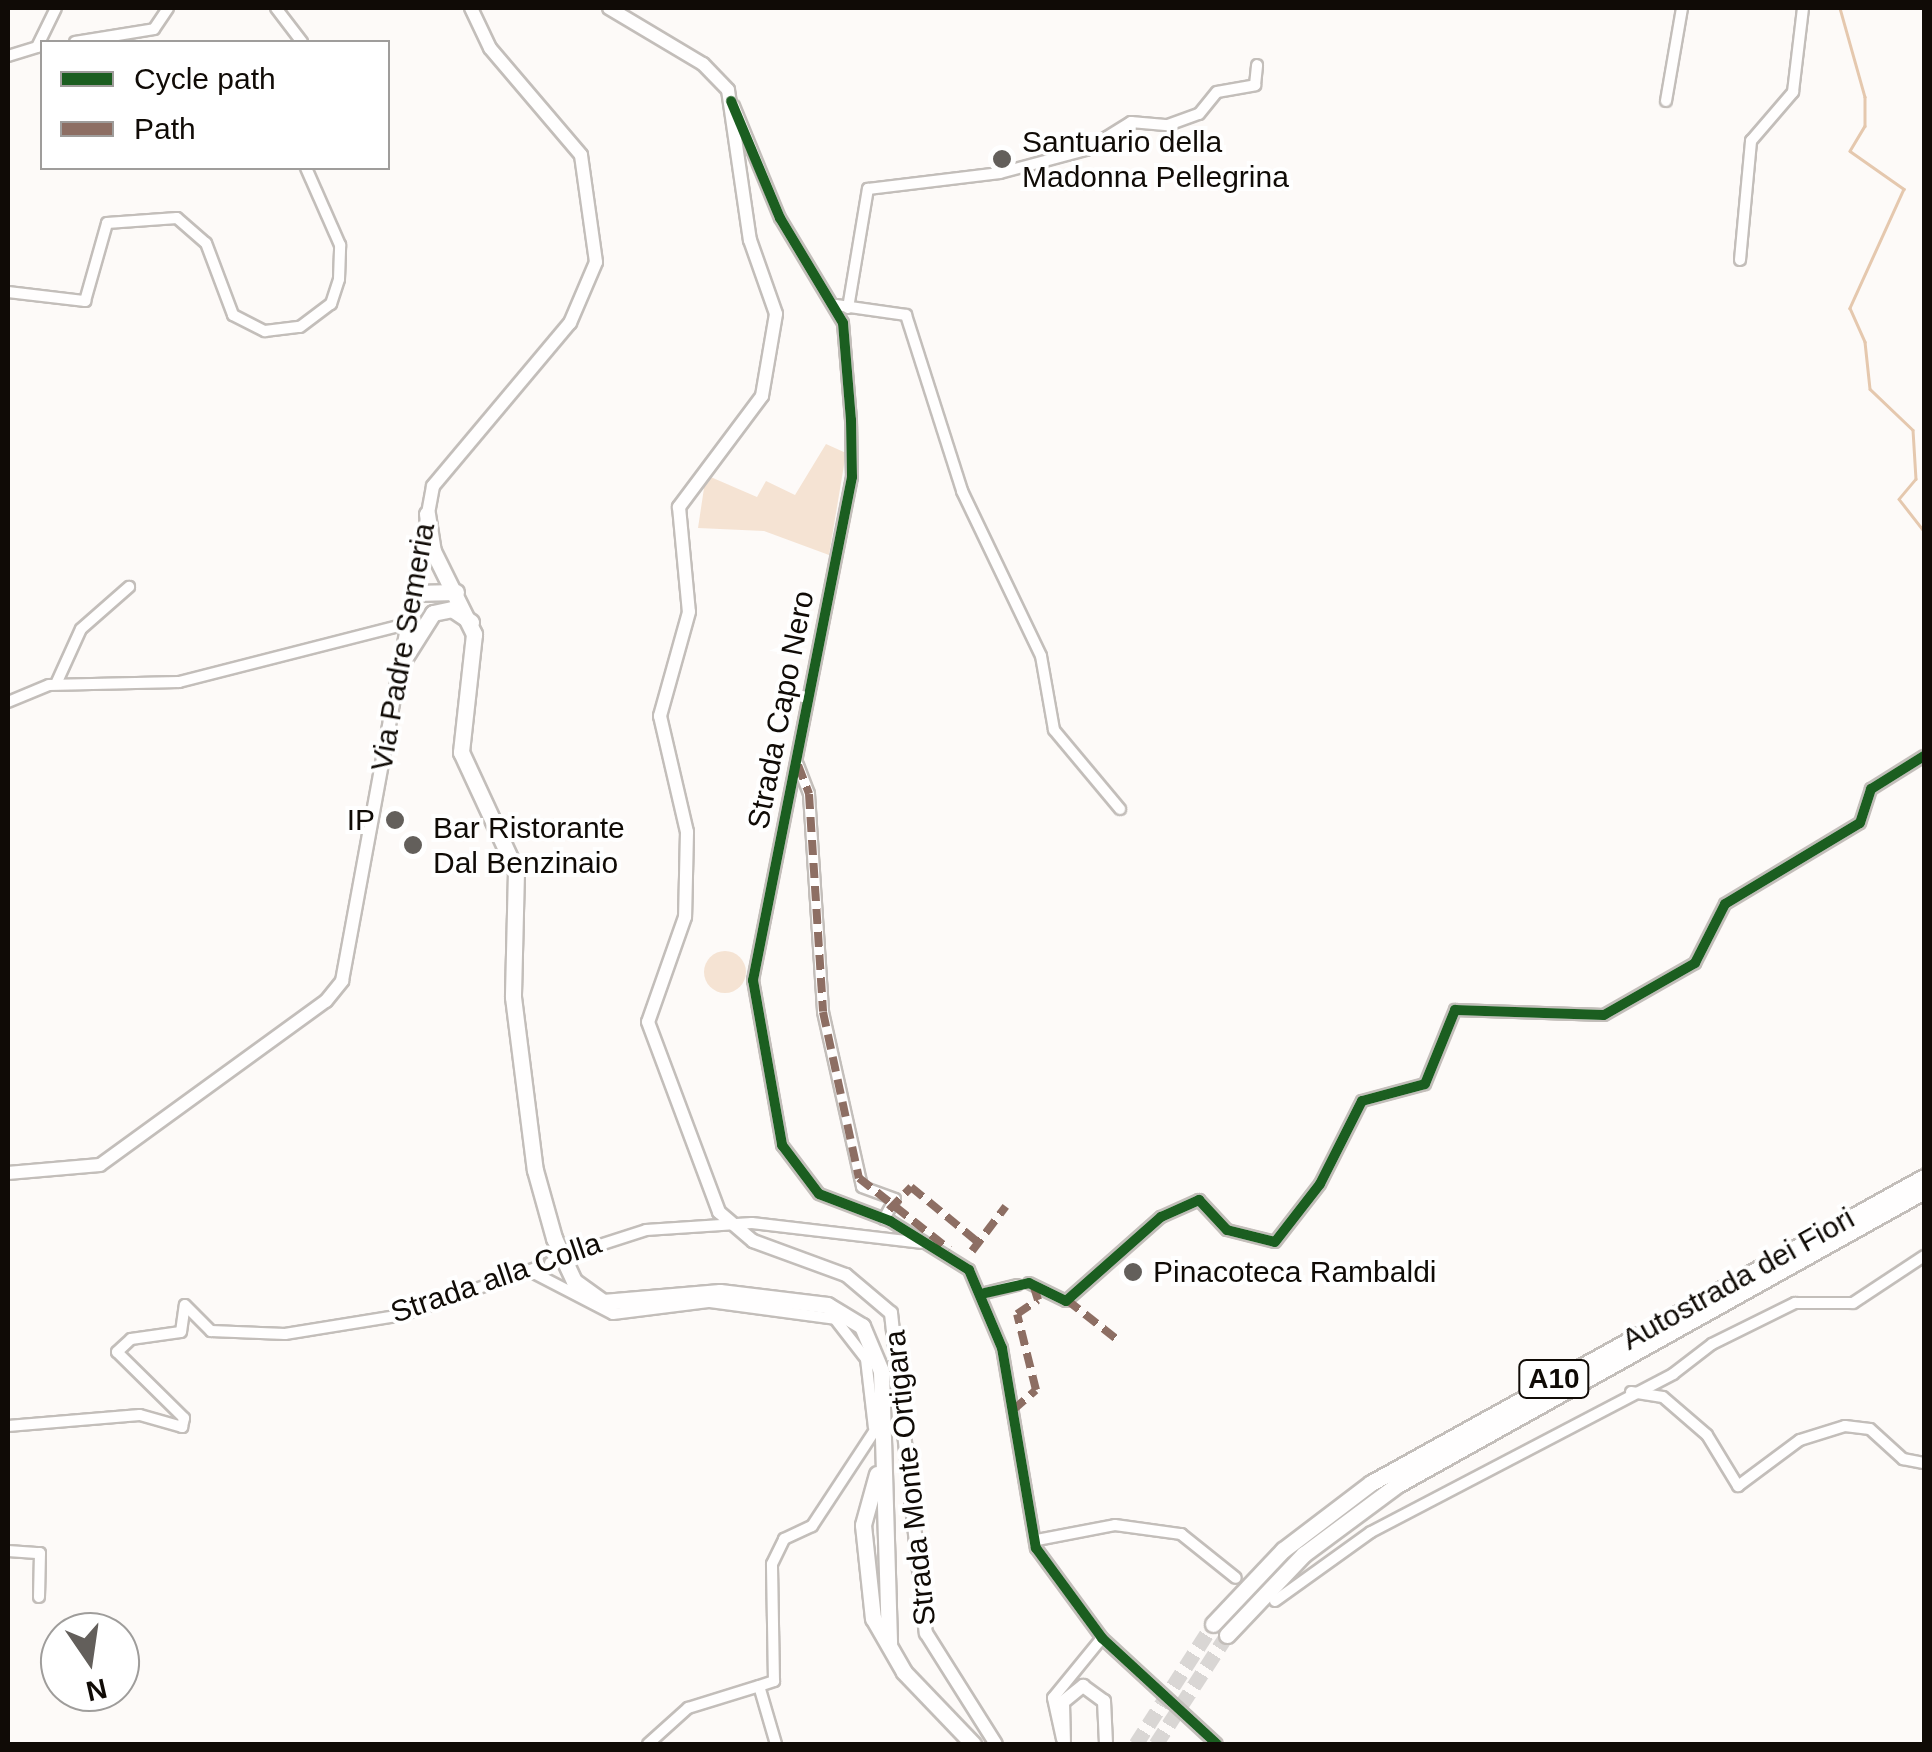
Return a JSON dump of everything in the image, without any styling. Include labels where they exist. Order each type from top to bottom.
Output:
[{"type":"highway","points":[[427,514],[471,622],[461,752],[516,872],[513,997],[535,1170],[567,1270],[591,1297],[614,1304],[720,1292],[840,1310],[862,1326],[880,1359],[884,1456],[863,1525],[870,1606],[889,1644],[973,1744]]},
{"type":"highway","points":[[414,593],[456,592]]},
{"type":"highway","points":[[414,593],[471,622]]},
{"type":"highway","points":[[402,662],[420,624],[444,609]]},
{"type":"highway","name":"Autostrada dei Fiori","points":[[1214,1624],[1282,1550],[1385,1474],[1924,1176]]},
{"type":"highway","name":"Autostrada dei Fiori","points":[[1228,1635],[1304,1554],[1397,1484],[1924,1191]]},
{"type":"main road","name":"Via Padre Semeria","points":[[8,1173],[100,1166],[335,991],[402,662],[427,514],[446,462],[570,323],[596,262],[581,155],[490,48],[472,8]]},
{"type":"main road","points":[[609,8],[703,64],[731,101],[734,170],[776,326],[762,396],[679,506],[689,612],[660,716],[687,832],[685,918],[648,1004],[697,1167],[730,1225]]},
{"type":"main road","name":"Strada Monte Ortigara","points":[[730,1225],[882,1299],[896,1324],[926,1633],[996,1744]]},
{"type":"main road","points":[[1064,1743],[1063,1702],[1083,1686],[1104,1700],[1106,1744]]},
{"type":"street","points":[[43,40],[56,8]]},
{"type":"street","points":[[88,40],[154,29],[168,8]]},
{"type":"street","points":[[276,8],[300,40]]},
{"type":"street","points":[[1666,100],[1682,8]]},
{"type":"street","points":[[1740,260],[1751,141],[1793,92],[1803,8]]},
{"type":"street","points":[[8,56],[40,46]]},
{"type":"street","name":"Strada Capo Nero","points":[[986,1293],[952,1252],[926,1244],[884,1219],[818,1194],[798,1172],[782,1145],[757,1038],[753,980],[852,477],[842,306],[868,189],[1000,173],[1086,150],[1131,122],[1168,126],[1199,114],[1217,92],[1255,85],[1257,65]]},
{"type":"street","points":[[731,101],[780,218],[842,306],[906,316],[962,491],[1040,656],[1054,730],[1120,809]]},
{"type":"street","points":[[8,292],[84,300],[107,224],[177,218],[206,243],[233,315],[265,331],[300,327],[331,304],[339,279],[340,245],[307,170]]},
{"type":"street","points":[[56,684],[81,629],[129,587]]},
{"type":"street","points":[[8,702],[56,684],[180,682],[395,627]]},
{"type":"street","points":[[1217,1744],[1102,1638],[1037,1540],[986,1293],[1023,1284],[1067,1300],[1161,1217],[1198,1200],[1227,1230],[1275,1242],[1320,1184],[1362,1101],[1425,1084],[1455,1010],[1604,1015],[1695,963],[1725,904],[1860,823],[1871,788],[1924,756]]},
{"type":"street","points":[[798,765],[809,794],[823,1012],[859,1178],[895,1199],[884,1219]]},
{"type":"street","name":"Strada alla Colla","points":[[8,1426],[140,1415],[182,1427],[184,1418],[118,1352],[131,1338],[181,1332],[184,1304],[212,1331],[285,1334],[402,1314],[646,1230],[730,1225],[926,1244]]},
{"type":"street","points":[[1275,1601],[1372,1532],[1786,1306],[1854,1302],[1924,1256]]},
{"type":"street","points":[[529,1270],[613,1314],[710,1302],[835,1319],[866,1359],[878,1427],[806,1532],[778,1550],[774,1680],[698,1703],[648,1744]]},
{"type":"street","points":[[1630,1392],[1663,1397],[1708,1435],[1738,1486],[1790,1446],[1845,1426],[1870,1429],[1903,1460],[1924,1462]]},
{"type":"street","points":[[898,1420],[901,1402]]},
{"type":"street","points":[[1037,1540],[1115,1524],[1181,1534],[1236,1578]]},
{"type":"street","points":[[8,1552],[40,1553],[39,1598]]},
{"type":"street","points":[[1064,1743],[1054,1698],[1102,1638]]},
{"type":"street","points":[[759,1686],[776,1744]]},
{"type":"shaded area","points":[[826,444],[846,453],[829,555],[764,531],[698,528],[706,475],[757,497],[766,481],[795,495]]},
{"type":"shaded area","points":[[725,951],[740,957],[746,972],[740,987],[725,993],[710,987],[704,972],[710,957]]},
{"type":"waterway","points":[[1840,8],[1865,97],[1865,126],[1850,151],[1904,189],[1850,308],[1865,342],[1870,389],[1913,430],[1916,479],[1899,499],[1924,531]]},
{"type":"tunnel","points":[[1136,1744],[1213,1624]]},
{"type":"tunnel","points":[[1156,1744],[1227,1635]]},
{"type":"marked path","points":[[798,765],[809,794],[823,1012],[859,1178],[949,1249]]},
{"type":"marked path","points":[[889,1210],[911,1187],[979,1243]]},
{"type":"marked path","points":[[972,1251],[1006,1206]]},
{"type":"marked path","points":[[1013,1410],[1036,1390],[1017,1314],[1038,1300],[1033,1284]]},
{"type":"marked path","points":[[1067,1300],[1119,1341]]},
{"type":"cycle path","points":[[731,101],[780,218],[843,323],[851,420],[852,477],[753,980],[782,1145],[819,1194],[890,1221],[969,1270],[1002,1348],[1036,1548],[1102,1638],[1217,1744]]},
{"type":"cycle path","points":[[985,1293],[1029,1283],[1066,1301],[1161,1217],[1199,1200],[1227,1230],[1275,1242],[1320,1184],[1362,1101],[1425,1084],[1455,1010],[1604,1015],[1695,963],[1725,904],[1860,823],[1871,789],[1924,756]]},
{"type":"place","name":"Santuario della Madonna Pellegrina","points":[[1002,159]]},
{"type":"place","name":"IP","points":[[395,820]]},
{"type":"place","name":"Bar Ristorante Dal Benzinaio","points":[[413,845]]},
{"type":"place","name":"Pinacoteca Rambaldi","points":[[1133,1272]]}]
